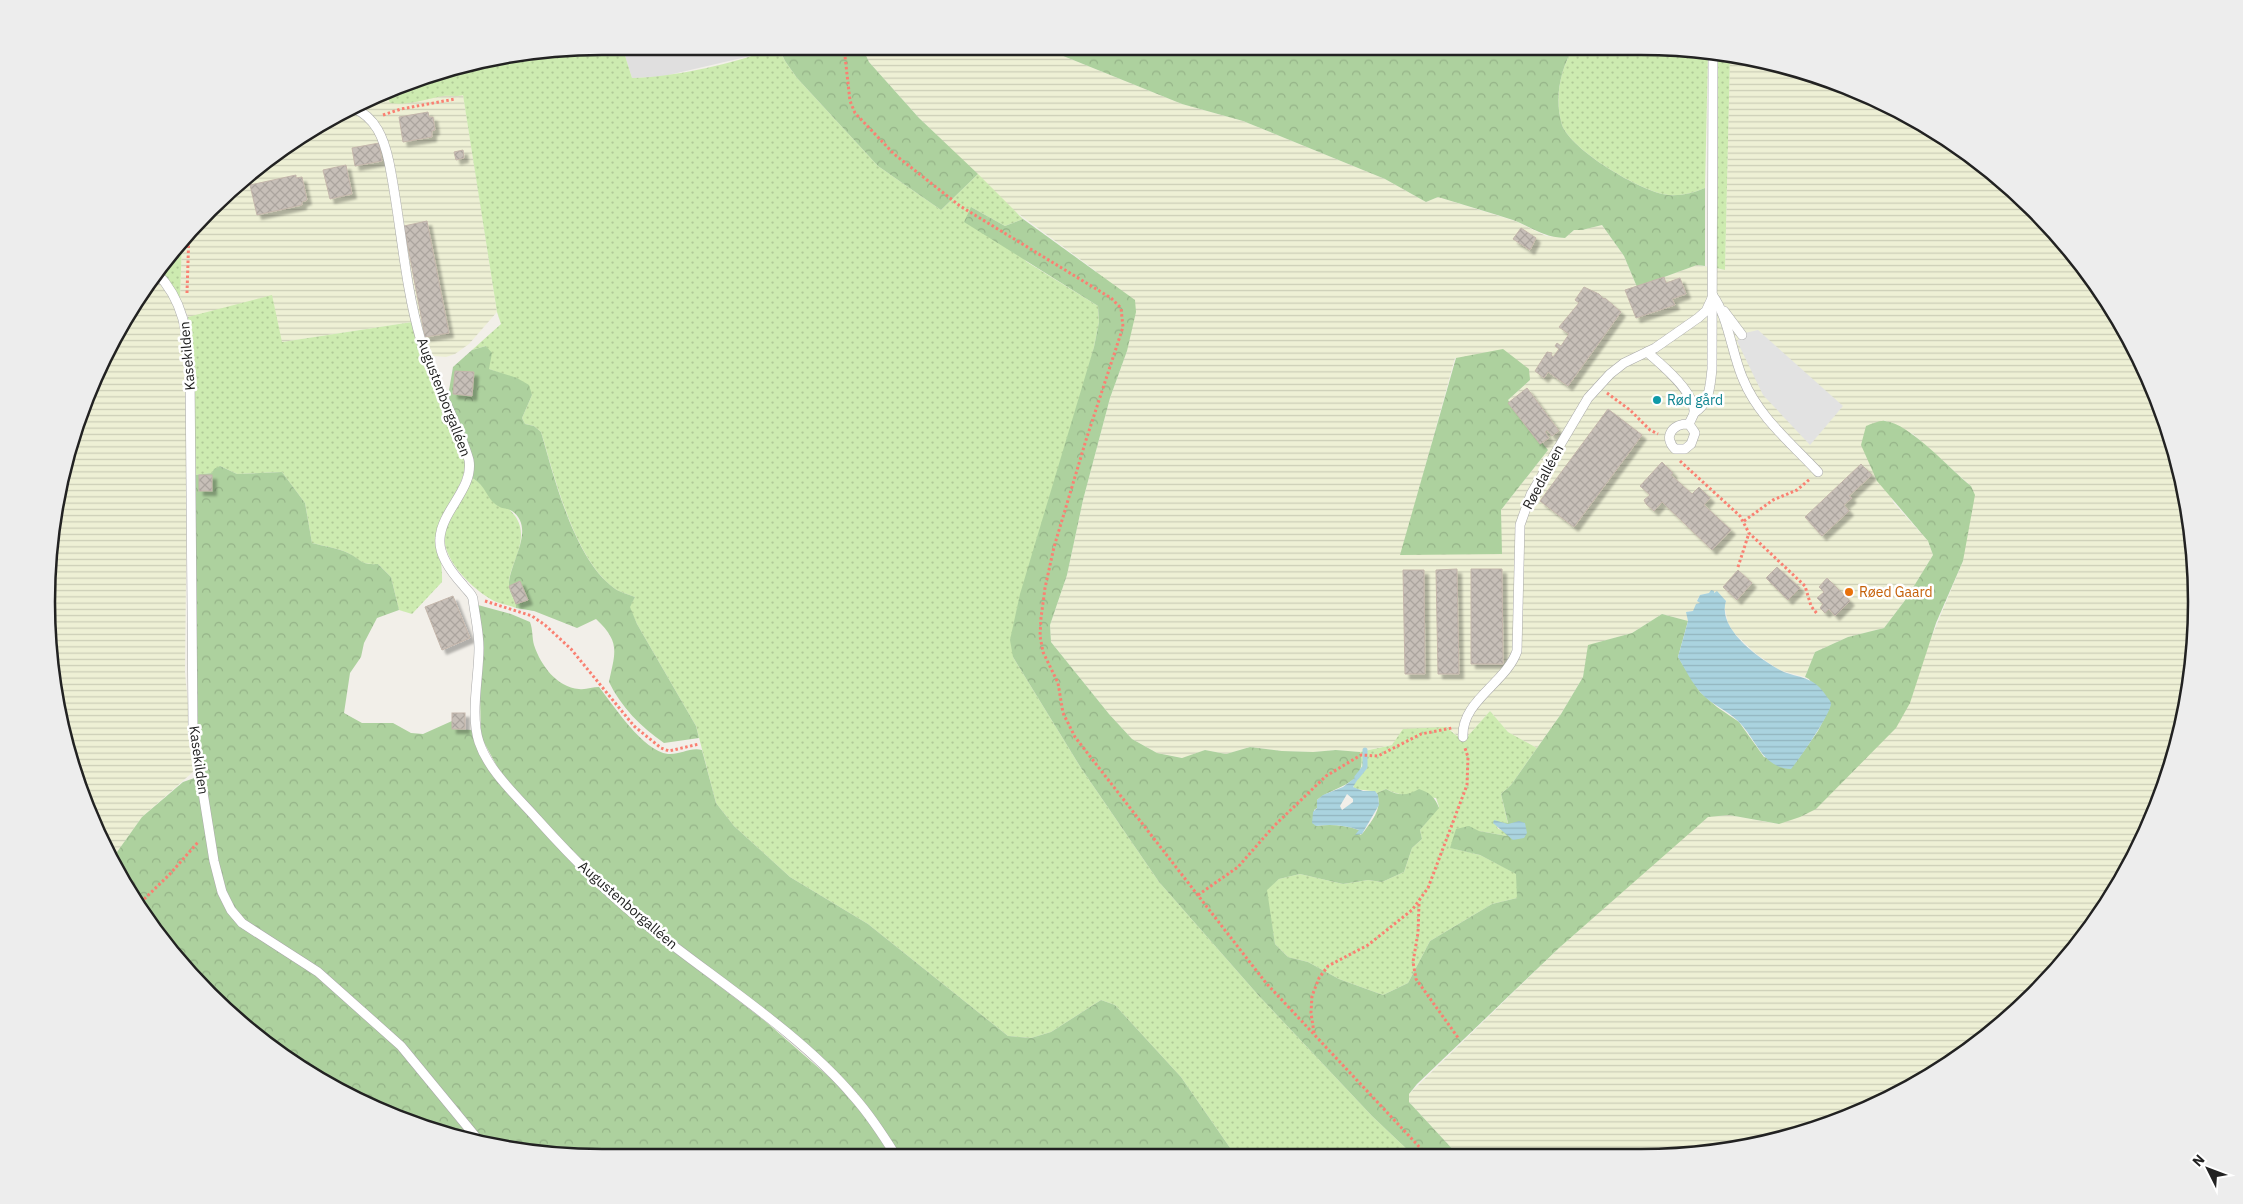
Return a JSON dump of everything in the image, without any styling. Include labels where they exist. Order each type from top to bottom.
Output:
[{"type":"lane","points":[[1689,424],[1694,413],[1707,400],[1710,383],[1713,60]]},
{"type":"lane","name":"Augustenborgalléen","points":[[359,112],[370,119],[377,128],[387,153],[404,259],[420,340],[469,460],[469,476],[446,518],[439,542],[446,563],[473,596],[479,640],[476,699],[477,731],[481,747],[496,772],[564,848],[646,925],[780,1028],[836,1077],[869,1115],[891,1149]]},
{"type":"lane","name":"Kasekilden","points":[[161,279],[170,290],[185,320],[190,372],[193,730],[209,828],[222,892],[235,917],[256,933],[318,972],[362,1010],[415,1062],[473,1133]]},
{"type":"lane","points":[[1712,296],[1742,335]]},
{"type":"lane","name":"Røedalléen","points":[[1462,726],[1467,716],[1511,666],[1515,658],[1517,651],[1520,525],[1531,494],[1539,479],[1588,398],[1610,374],[1624,363],[1647,352],[1698,318],[1706,311],[1712,296]]},
{"type":"lane","points":[[1722,309],[1742,378],[1754,402],[1770,422],[1818,472]]},
{"type":"lane","points":[[1647,352],[1683,389],[1691,401],[1694,413]]},
{"type":"lane","points":[[1689,424],[1695,433],[1691,444],[1685,449],[1675,448],[1671,445],[1669,435],[1672,429],[1678,425],[1689,424]]},
{"type":"lane","points":[[1462,726],[1463,737]]},
{"type":"path","points":[[845,55],[847,86],[852,107],[855,113],[894,154],[960,206],[1103,293],[1121,308],[1124,317],[1123,327],[1054,547],[1045,588],[1040,636],[1043,652],[1058,683],[1063,713],[1076,737],[1266,983],[1421,1149]]},
{"type":"path","points":[[370,119],[401,109],[455,99]]},
{"type":"path","points":[[185,320],[188,244]]},
{"type":"path","points":[[1598,387],[1630,410],[1650,430],[1669,435]]},
{"type":"path","points":[[1680,461],[1744,521],[1749,533],[1805,586],[1811,606],[1818,615]]},
{"type":"path","points":[[1744,521],[1774,500],[1797,490],[1818,472]]},
{"type":"path","points":[[1738,567],[1749,533]]},
{"type":"path","points":[[473,596],[532,616],[540,621],[571,649],[634,726],[661,748],[669,750],[699,744]]},
{"type":"path","points":[[1198,895],[1238,867],[1274,826],[1326,776],[1361,755],[1378,756],[1421,734],[1462,726]]},
{"type":"path","points":[[1315,1035],[1311,1013],[1312,996],[1319,978],[1328,966],[1368,945],[1419,903],[1428,888],[1466,785],[1468,757],[1463,737]]},
{"type":"path","points":[[143,900],[169,875],[209,828]]},
{"type":"path","points":[[1419,903],[1418,933],[1414,962],[1416,979],[1459,1039]]},
{"type":"shaded area","points":[[625,55],[755,55],[660,77],[632,78]]},
{"type":"shaded area","points":[[1758,330],[1843,406],[1810,445],[1763,395],[1737,341],[1745,333]]},
{"type":"green space","points":[[621,55],[463,94],[497,312],[469,344],[455,354],[446,357],[421,355],[412,322],[282,342],[188,317],[180,300],[182,252],[191,241],[241,191],[298,147],[328,128],[360,111],[393,97],[426,84],[460,74],[531,60],[566,56]]},
{"type":"green space","points":[[625,55],[632,78],[687,72],[753,55],[782,55],[797,78],[878,166],[941,210],[978,174],[1023,219],[1005,226],[971,207],[1027,262],[1098,306],[1099,322],[1013,657],[1081,768],[1159,882],[1259,996],[1372,1116],[1407,1149],[1231,1149],[1181,1077],[1115,1005],[1101,1000],[1051,1032],[1031,1038],[1008,1036],[868,924],[790,877],[734,826],[716,803],[696,726],[629,607],[635,597],[614,588],[600,575],[577,538],[560,494],[541,432],[534,426],[525,424],[522,418],[532,395],[503,374],[489,369],[486,346],[472,350],[501,324],[497,312],[463,95],[443,96],[410,103],[390,103],[388,99],[426,84],[495,66],[531,60],[566,56]]},
{"type":"green space","points":[[782,55],[866,55],[869,62],[919,118],[978,174],[941,210],[878,166],[797,78]]},
{"type":"green space","points":[[866,55],[1061,55],[1182,104],[1243,121],[1385,179],[1426,202],[1438,197],[1515,221],[1546,236],[1565,238],[1574,230],[1602,225],[1624,256],[1637,287],[1697,265],[1725,270],[1730,63],[1783,74],[1817,84],[1883,111],[1945,147],[1974,168],[2028,215],[2075,269],[2096,298],[2132,360],[2146,393],[2159,426],[2177,495],[2187,566],[2188,602],[2187,638],[2177,709],[2159,778],[2146,811],[2132,844],[2096,906],[2075,935],[2028,989],[1974,1036],[1915,1076],[1883,1093],[1817,1120],[1748,1138],[1677,1148],[1452,1149],[1409,1102],[1409,1094],[1559,948],[1708,816],[1729,815],[1778,824],[1927,648],[1963,561],[1971,486],[1913,434],[1884,420],[1893,502],[1928,541],[1933,555],[1906,599],[1884,628],[1848,637],[1815,652],[1805,677],[1779,670],[1755,653],[1734,633],[1728,623],[1724,605],[1726,602],[1717,592],[1713,593],[1711,590],[1709,593],[1700,595],[1697,600],[1700,603],[1693,611],[1688,611],[1688,621],[1662,614],[1632,633],[1589,645],[1583,677],[1561,714],[1537,748],[1508,732],[1490,711],[1467,737],[1457,736],[1452,731],[1360,752],[1336,750],[1313,752],[1282,751],[1250,747],[1226,754],[1205,750],[1183,758],[1157,753],[1132,739],[1109,714],[1051,642],[1050,625],[1067,575],[1083,500],[1110,398],[1127,351],[1096,271],[1012,209],[919,118],[869,62]],"holes":[[[1455,358],[1530,380],[1508,400],[1548,450],[1501,510],[1401,555]]]},
{"type":"green space","points":[[1061,55],[1570,55],[1562,74],[1559,95],[1562,125],[1568,135],[1592,157],[1608,168],[1656,192],[1668,195],[1687,194],[1705,188],[1705,266],[1697,265],[1637,287],[1624,256],[1602,225],[1574,230],[1565,238],[1558,238],[1513,220],[1438,197],[1426,202],[1385,179],[1243,121],[1182,104]]},
{"type":"green space","points":[[1641,55],[1708,60],[1705,188],[1692,193],[1678,195],[1656,192],[1608,168],[1579,146],[1568,135],[1562,125],[1560,115],[1560,85],[1569,56]]},
{"type":"green space","points":[[1718,61],[1730,63],[1725,270],[1716,268]]},
{"type":"green space","points":[[971,207],[1005,226],[1023,219],[1135,300],[1136,312],[1127,351],[1110,398],[1083,500],[1067,575],[1050,625],[1051,642],[1109,714],[1132,739],[1157,753],[1182,758],[1205,750],[1226,754],[1250,747],[1282,751],[1313,752],[1336,750],[1360,752],[1360,771],[1355,778],[1317,800],[1317,808],[1314,810],[1316,826],[1343,826],[1359,830],[1360,835],[1362,834],[1377,810],[1377,793],[1386,789],[1402,794],[1419,789],[1432,796],[1439,808],[1420,830],[1422,839],[1412,848],[1404,872],[1382,882],[1368,880],[1343,884],[1300,874],[1279,879],[1267,890],[1275,944],[1288,957],[1308,962],[1339,979],[1383,995],[1408,983],[1430,941],[1492,904],[1517,898],[1516,874],[1480,855],[1450,848],[1456,829],[1469,826],[1479,831],[1507,836],[1493,821],[1508,823],[1501,794],[1511,785],[1561,714],[1583,677],[1588,645],[1632,633],[1662,614],[1688,621],[1678,657],[1700,692],[1717,707],[1739,722],[1764,757],[1796,762],[1818,731],[1830,707],[1809,679],[1805,677],[1815,652],[1848,637],[1884,628],[1906,599],[1933,555],[1928,541],[1877,481],[1861,445],[1866,426],[1885,421],[1906,430],[1930,448],[1971,486],[1975,495],[1963,561],[1936,623],[1910,703],[1896,728],[1816,809],[1779,824],[1729,815],[1708,817],[1559,948],[1417,1084],[1409,1094],[1409,1102],[1452,1149],[1407,1149],[1372,1116],[1259,996],[1159,882],[1081,768],[1013,657],[1010,640],[1020,594],[1094,347],[1099,322],[1098,306],[964,222]]},
{"type":"green space","points":[[182,252],[180,300],[164,275]]},
{"type":"green space","points":[[159,281],[167,291],[184,329],[188,393],[185,672],[194,771],[142,817],[116,853],[84,778],[66,709],[56,638],[56,566],[66,495],[84,426],[111,360],[128,328]]},
{"type":"green space","points":[[272,295],[282,342],[412,322],[421,355],[466,458],[463,477],[443,518],[439,532],[442,582],[412,614],[399,610],[391,577],[378,564],[364,563],[344,551],[312,543],[305,503],[282,472],[237,474],[220,466],[212,473],[195,475],[194,374],[188,317]]},
{"type":"green space","points":[[486,346],[492,353],[489,369],[517,378],[529,385],[532,395],[522,418],[525,424],[534,426],[541,432],[559,493],[577,538],[600,575],[616,589],[635,597],[630,607],[637,624],[696,726],[699,738],[664,743],[647,730],[619,700],[609,682],[614,655],[613,641],[596,619],[577,628],[534,611],[516,608],[509,586],[520,547],[522,527],[519,518],[512,511],[494,503],[481,485],[472,478],[472,460],[448,396],[453,367],[472,350]]},
{"type":"green space","points":[[1503,349],[1529,369],[1530,380],[1508,400],[1548,450],[1501,510],[1502,554],[1400,555],[1456,358]]},
{"type":"green space","points":[[220,466],[237,474],[282,472],[305,503],[312,543],[344,551],[364,563],[378,564],[391,577],[399,610],[377,618],[364,643],[361,657],[350,673],[344,713],[362,723],[393,723],[411,733],[423,734],[452,721],[452,729],[472,730],[481,753],[645,929],[765,1021],[836,1083],[866,1118],[886,1149],[566,1148],[495,1138],[460,1130],[426,1120],[393,1107],[360,1093],[328,1076],[269,1036],[215,989],[168,935],[147,906],[116,853],[142,817],[183,782],[203,775],[197,738],[195,475],[212,473],[214,469]]},
{"type":"green space","points":[[472,478],[505,505],[516,517],[519,524],[521,541],[509,582],[509,589],[516,608],[494,601],[477,589],[460,572],[448,553],[445,543],[447,526]]},
{"type":"green space","points":[[478,605],[511,614],[530,622],[537,653],[551,674],[557,680],[571,687],[582,689],[599,687],[639,736],[658,751],[668,754],[702,750],[716,803],[734,826],[790,877],[868,924],[1008,1036],[1031,1038],[1051,1032],[1101,1000],[1115,1005],[1181,1077],[1231,1149],[894,1149],[860,1099],[647,921],[583,864],[513,788],[498,768],[481,737]]},
{"type":"green space","points":[[1490,711],[1508,732],[1537,748],[1511,785],[1501,794],[1508,824],[1502,822],[1497,828],[1505,832],[1507,836],[1479,831],[1451,848],[1480,855],[1517,874],[1517,898],[1492,904],[1430,941],[1408,983],[1383,995],[1339,979],[1308,962],[1288,957],[1275,944],[1266,890],[1279,879],[1300,874],[1343,884],[1368,880],[1382,882],[1404,872],[1412,848],[1422,839],[1420,830],[1439,807],[1436,798],[1403,795],[1386,789],[1377,793],[1354,789],[1353,784],[1358,779],[1356,777],[1362,766],[1360,752],[1392,745],[1403,729],[1446,727],[1457,736],[1467,737]]},
{"type":"water","points":[[1711,590],[1714,593],[1717,591],[1726,601],[1727,621],[1741,641],[1778,669],[1814,683],[1831,703],[1821,726],[1791,769],[1781,767],[1766,758],[1738,721],[1701,693],[1678,657],[1688,621],[1686,612],[1693,611],[1696,604],[1700,603],[1697,601],[1700,595],[1709,593]]},
{"type":"water","points":[[1356,777],[1358,779],[1353,787],[1363,791],[1375,791],[1378,795],[1379,805],[1362,834],[1355,835],[1359,830],[1348,827],[1316,826],[1312,823],[1313,812],[1317,808],[1317,800],[1323,795],[1343,787]],"holes":[[[1347,794],[1353,799],[1353,802],[1342,810],[1340,806]]]},
{"type":"water","points":[[1494,820],[1508,824],[1519,821],[1525,823],[1527,833],[1524,838],[1513,840],[1493,823]]},
{"type":"building","points":[[428,112],[429,117],[433,117],[435,130],[432,131],[432,137],[403,142],[399,117]]},
{"type":"building","points":[[379,143],[382,161],[355,166],[352,148]]},
{"type":"building","points":[[463,150],[464,158],[456,160],[454,152]]},
{"type":"building","points":[[346,165],[352,194],[330,199],[323,170]]},
{"type":"building","points":[[296,175],[296,178],[302,177],[307,200],[302,202],[302,205],[257,215],[250,185]]},
{"type":"building","points":[[427,221],[449,333],[425,337],[404,226]]},
{"type":"building","points":[[1521,228],[1536,238],[1530,250],[1513,239]]},
{"type":"building","points":[[1664,277],[1666,283],[1680,278],[1686,294],[1672,299],[1675,305],[1636,318],[1625,290]]},
{"type":"building","points":[[1584,287],[1605,298],[1621,312],[1568,386],[1548,372],[1544,378],[1535,371],[1547,352],[1552,353],[1553,357],[1559,349],[1555,346],[1557,343],[1561,346],[1569,334],[1559,327],[1579,303],[1575,300]]},
{"type":"building","points":[[455,371],[474,372],[472,396],[453,394]]},
{"type":"building","points":[[1527,388],[1559,431],[1552,436],[1547,430],[1545,432],[1549,438],[1540,444],[1508,403]]},
{"type":"building","points":[[1608,409],[1642,435],[1574,527],[1540,501]]},
{"type":"building","points":[[1662,462],[1673,473],[1671,475],[1692,494],[1699,487],[1710,498],[1704,505],[1731,530],[1712,550],[1662,502],[1654,511],[1646,504],[1644,500],[1650,495],[1640,486]]},
{"type":"building","points":[[1861,464],[1872,475],[1849,496],[1852,498],[1844,505],[1849,511],[1822,536],[1805,517]]},
{"type":"building","points":[[199,475],[212,475],[212,491],[199,491]]},
{"type":"building","points":[[1777,567],[1800,588],[1788,600],[1766,578]]},
{"type":"building","points":[[1457,569],[1459,674],[1438,674],[1436,570]]},
{"type":"building","points":[[1471,569],[1502,569],[1503,664],[1471,664]]},
{"type":"building","points":[[1403,570],[1424,570],[1425,674],[1405,674]]},
{"type":"building","points":[[1738,570],[1752,583],[1737,600],[1723,587]]},
{"type":"building","points":[[1827,578],[1850,601],[1835,616],[1829,609],[1825,613],[1820,608],[1823,604],[1817,598],[1824,592],[1819,587]]},
{"type":"building","points":[[520,581],[528,600],[516,604],[509,586]]},
{"type":"building","points":[[453,596],[470,638],[442,650],[425,607]]},
{"type":"building","points":[[452,713],[465,713],[465,729],[452,729]]},
{"type":"waterway","points":[[1357,777],[1365,767],[1365,750]]},
{"type":"place","name":"Rød gård","points":[[1657,400]]},
{"type":"place","name":"Røed Gaard","points":[[1849,592]]}]
